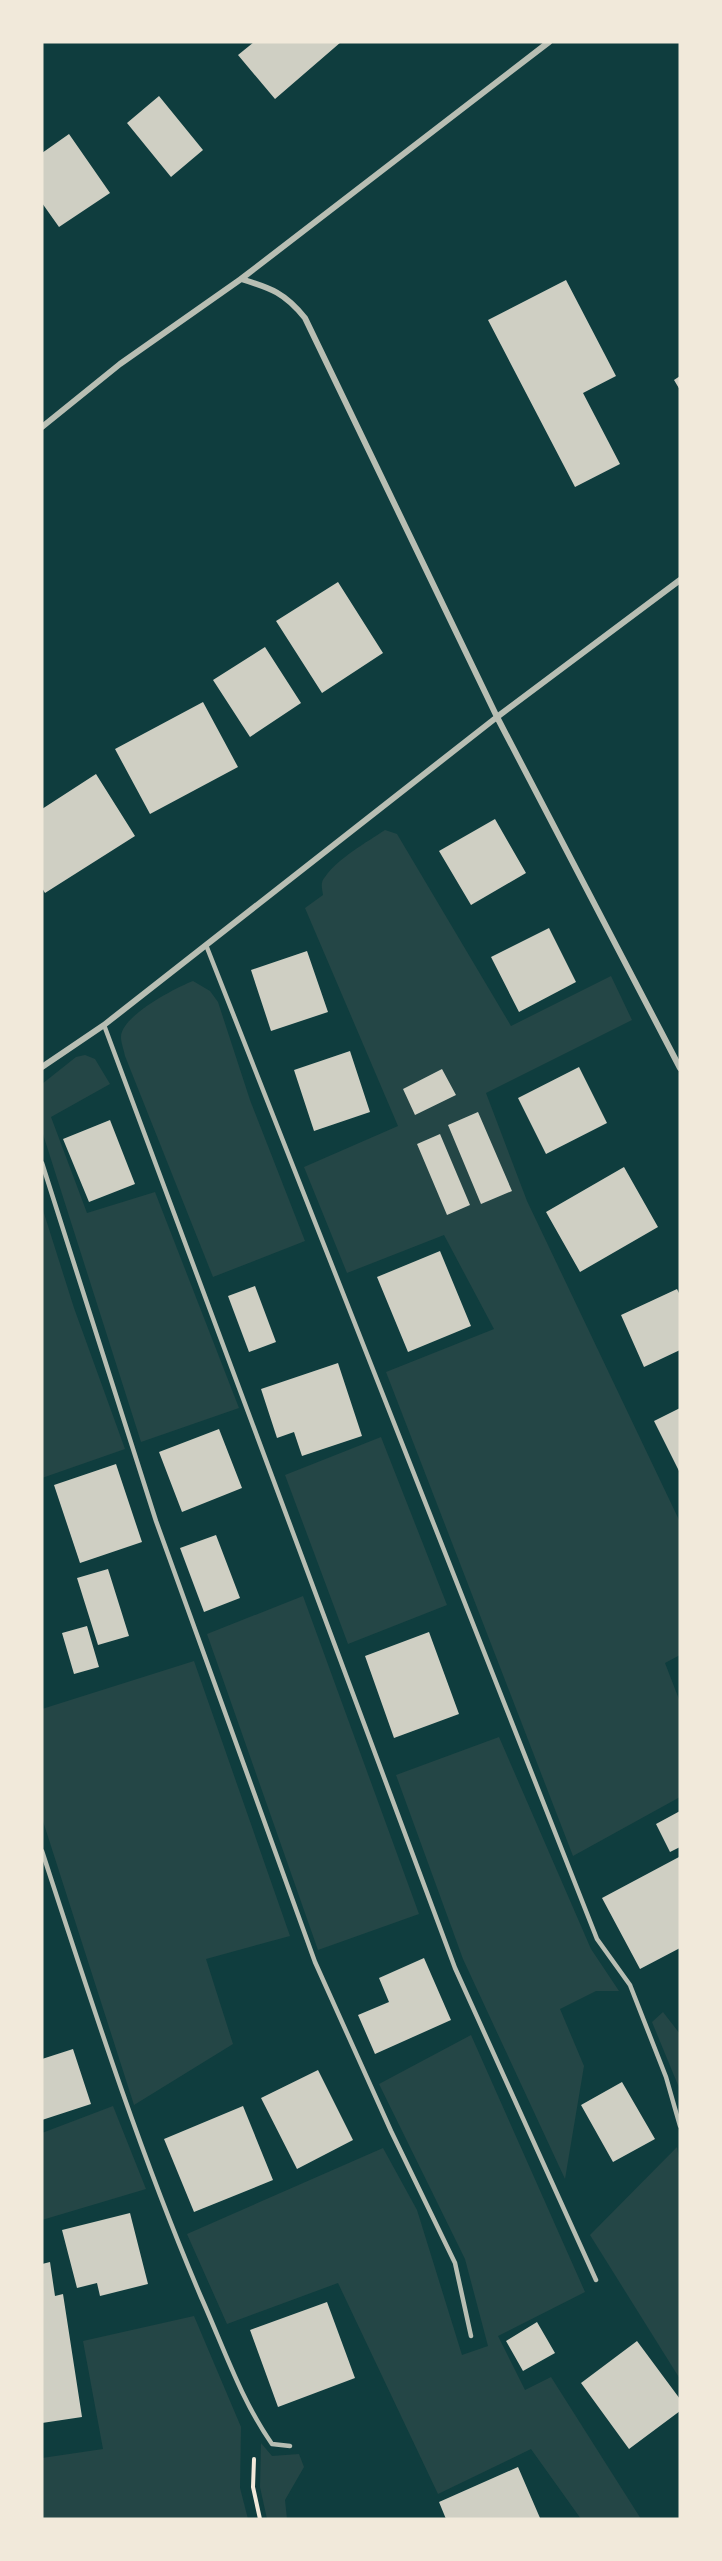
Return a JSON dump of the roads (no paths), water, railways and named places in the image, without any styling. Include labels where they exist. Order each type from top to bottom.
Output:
[{"type":"street","points":[[42,427],[120,364],[241,279],[549,42]]},
{"type":"street","points":[[241,279],[272,288],[291,300],[305,318],[497,717],[680,1068]]},
{"type":"street","points":[[42,1067],[104,1024],[497,717],[680,580]]},
{"type":"lane","points":[[206,945],[593,1930],[630,1985],[666,2077],[680,2126]]},
{"type":"lane","points":[[104,1024],[455,1968],[596,2280]]},
{"type":"lane","points":[[42,1163],[156,1521],[315,1962],[391,2131],[455,2263],[471,2336]]},
{"type":"lane","points":[[42,1851],[126,2107],[185,2258],[255,2420],[272,2444],[290,2446]]}]
